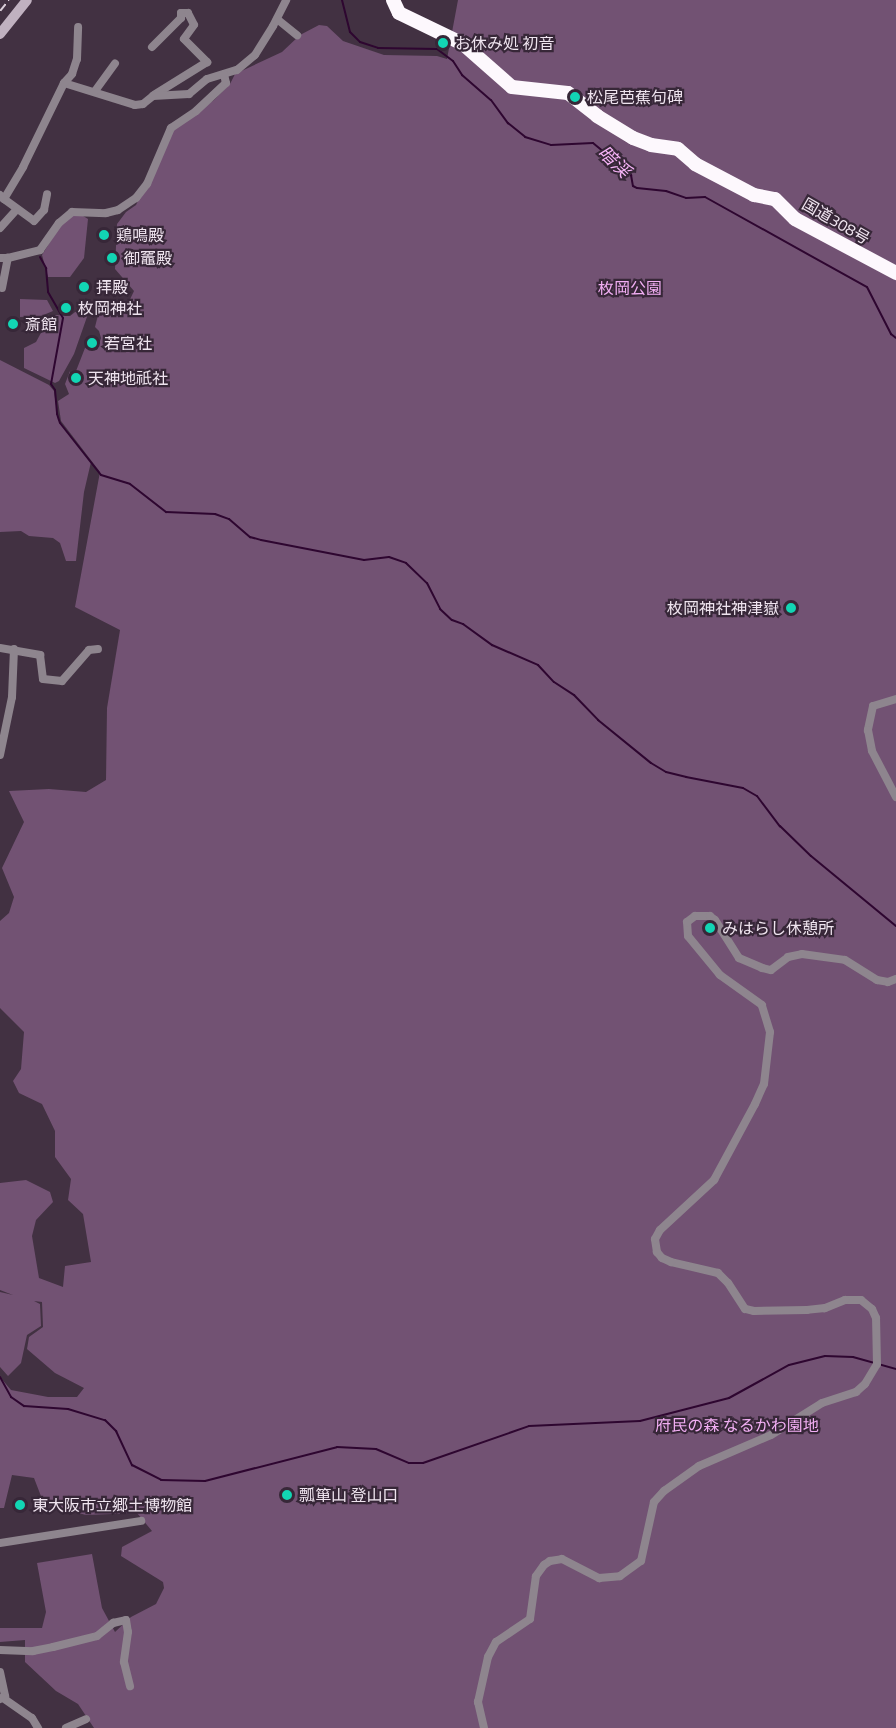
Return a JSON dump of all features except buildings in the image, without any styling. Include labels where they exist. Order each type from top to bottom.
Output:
[{"type":"highway","name":"国道308号","points":[[393,0],[399,13],[463,44],[512,87],[568,93],[597,116],[633,138],[651,145],[678,148],[695,164],[754,195],[775,199],[795,219],[896,273]]},
{"type":"main road","points":[[2,27],[27,0]]},
{"type":"street","points":[[153,96],[189,94],[207,79],[237,70],[255,55],[278,19],[286,0]]},
{"type":"street","points":[[64,83],[135,105],[142,104],[207,62],[184,39],[194,25],[188,13],[181,13],[181,18],[152,47]]},
{"type":"street","points":[[278,19],[297,35]]},
{"type":"street","points":[[47,194],[44,210],[34,221],[2,197],[23,167],[37,134],[64,83],[72,74],[77,59],[78,27]]},
{"type":"street","points":[[95,91],[115,63]]},
{"type":"street","points":[[2,288],[4,258],[40,250],[59,223],[72,212],[106,213],[118,210],[136,198],[147,184],[171,128],[196,111],[226,83],[224,74]]},
{"type":"street","points":[[0,228],[17,209]]},
{"type":"street","points":[[0,648],[40,656],[44,680],[62,681],[89,650],[98,649]]},
{"type":"street","points":[[0,755],[12,697],[14,649]]},
{"type":"street","points":[[896,699],[873,706],[868,730],[872,751],[896,797]]},
{"type":"street","points":[[484,1728],[478,1702],[488,1657],[496,1642],[530,1618],[539,1570],[550,1561],[562,1559],[599,1578],[620,1576],[641,1561],[645,1553],[654,1502],[664,1491],[699,1466],[771,1435],[822,1403],[844,1398],[865,1384],[877,1364],[878,1326],[872,1309],[861,1300],[845,1300],[825,1308],[807,1310],[754,1311],[745,1309],[728,1283],[718,1273],[670,1262],[662,1258],[655,1246],[660,1230],[709,1186],[720,1172],[764,1084],[770,1032],[762,1005],[720,975],[688,936],[687,922],[695,916],[710,916],[739,958],[762,968],[776,968],[788,957],[802,954],[845,960],[877,980],[888,982],[896,979]]},
{"type":"street","points":[[0,1544],[141,1521]]},
{"type":"street","points":[[0,1650],[33,1650],[53,1647],[97,1636],[112,1623],[126,1620],[128,1632],[124,1662],[130,1686]]},
{"type":"street","points":[[0,1672],[5,1696],[1,1699],[32,1718],[38,1728]]},
{"type":"street","points":[[66,1728],[86,1719]]},
{"type":"green space","points":[[458,0],[896,0],[896,1728],[94,1728],[78,1704],[56,1691],[25,1662],[25,1640],[0,1642],[0,1628],[42,1628],[46,1612],[37,1563],[92,1554],[102,1608],[115,1632],[131,1617],[156,1604],[164,1588],[163,1582],[121,1556],[122,1547],[152,1531],[137,1513],[86,1515],[44,1504],[34,1478],[12,1475],[4,1508],[0,1508],[0,1377],[11,1390],[48,1397],[77,1397],[84,1388],[55,1373],[27,1349],[29,1337],[43,1327],[42,1302],[34,1301],[40,1304],[41,1326],[27,1335],[21,1363],[8,1376],[0,1367],[0,1292],[13,1295],[0,1290],[0,1183],[26,1180],[50,1192],[53,1202],[36,1220],[32,1236],[39,1278],[63,1287],[65,1266],[91,1262],[83,1214],[68,1200],[71,1179],[55,1157],[55,1131],[42,1104],[19,1093],[13,1081],[21,1069],[24,1032],[0,1008],[0,921],[9,913],[14,897],[2,868],[24,822],[9,791],[49,789],[86,792],[106,780],[107,708],[120,630],[75,607],[100,472],[61,421],[58,401],[69,394],[65,384],[70,371],[70,382],[78,382],[76,371],[85,348],[97,350],[101,338],[95,327],[98,315],[122,316],[134,291],[115,269],[117,224],[126,212],[136,205],[172,131],[214,100],[230,84],[235,74],[282,52],[300,35],[319,25],[327,26],[343,41],[384,55],[437,56],[447,59]]},
{"type":"green space","points":[[80,214],[88,219],[84,258],[70,277],[48,277],[42,255],[58,229],[70,216]]},
{"type":"green space","points":[[20,299],[47,300],[53,311],[41,316],[20,317]]},
{"type":"green space","points":[[79,309],[85,310],[88,314],[74,354],[59,381],[55,383],[24,368],[24,348],[36,342],[49,318],[57,315],[70,316]]},
{"type":"green space","points":[[0,360],[49,385],[54,391],[58,420],[91,462],[84,492],[76,561],[66,561],[60,543],[53,538],[29,536],[21,531],[0,532]]},
{"type":"waterway","name":"暗渓","points":[[342,0],[350,32],[360,42],[378,48],[437,49],[453,61],[462,75],[491,100],[508,123],[525,137],[551,145],[593,143],[631,175],[633,186],[666,191],[686,198],[705,197],[867,287],[891,334],[896,338]]},
{"type":"waterway","points":[[40,257],[46,268],[48,292],[63,318],[51,384],[55,390],[57,414],[60,423],[101,475],[130,484],[166,512],[215,514],[229,519],[250,537],[364,560],[389,557],[406,563],[427,583],[440,609],[452,620],[463,624],[492,645],[538,665],[554,682],[574,695],[598,720],[651,763],[666,772],[743,788],[757,796],[780,826],[811,856],[896,926]]},
{"type":"waterway","points":[[0,1377],[11,1397],[24,1406],[68,1409],[105,1420],[116,1431],[132,1465],[161,1480],[205,1481],[337,1447],[376,1449],[409,1463],[423,1463],[529,1426],[640,1421],[729,1398],[789,1365],[825,1356],[853,1357],[896,1369]]},
{"type":"railway","points":[[0,11],[9,0]]},
{"type":"place","name":"お休み処 初音","points":[[443,43]]},
{"type":"place","name":"松尾芭蕉句碑","points":[[575,97]]},
{"type":"place","name":"鶏鳴殿","points":[[104,235]]},
{"type":"place","name":"御竈殿","points":[[112,258]]},
{"type":"place","name":"拝殿","points":[[84,287]]},
{"type":"place","name":"枚岡神社","points":[[66,308]]},
{"type":"place","name":"斎館","points":[[13,324]]},
{"type":"place","name":"若宮社","points":[[92,343]]},
{"type":"place","name":"天神地祇社","points":[[76,378]]},
{"type":"place","name":"枚岡神社神津嶽","points":[[791,608]]},
{"type":"place","name":"みはらし休憩所","points":[[710,928]]},
{"type":"place","name":"瓢箪山 登山口","points":[[287,1495]]},
{"type":"place","name":"東大阪市立郷土博物館","points":[[20,1505]]},
{"type":"park label","name":"枚岡公園","points":[[630,288]]},
{"type":"park label","name":"府民の森 なるかわ園地","points":[[737,1425]]}]
